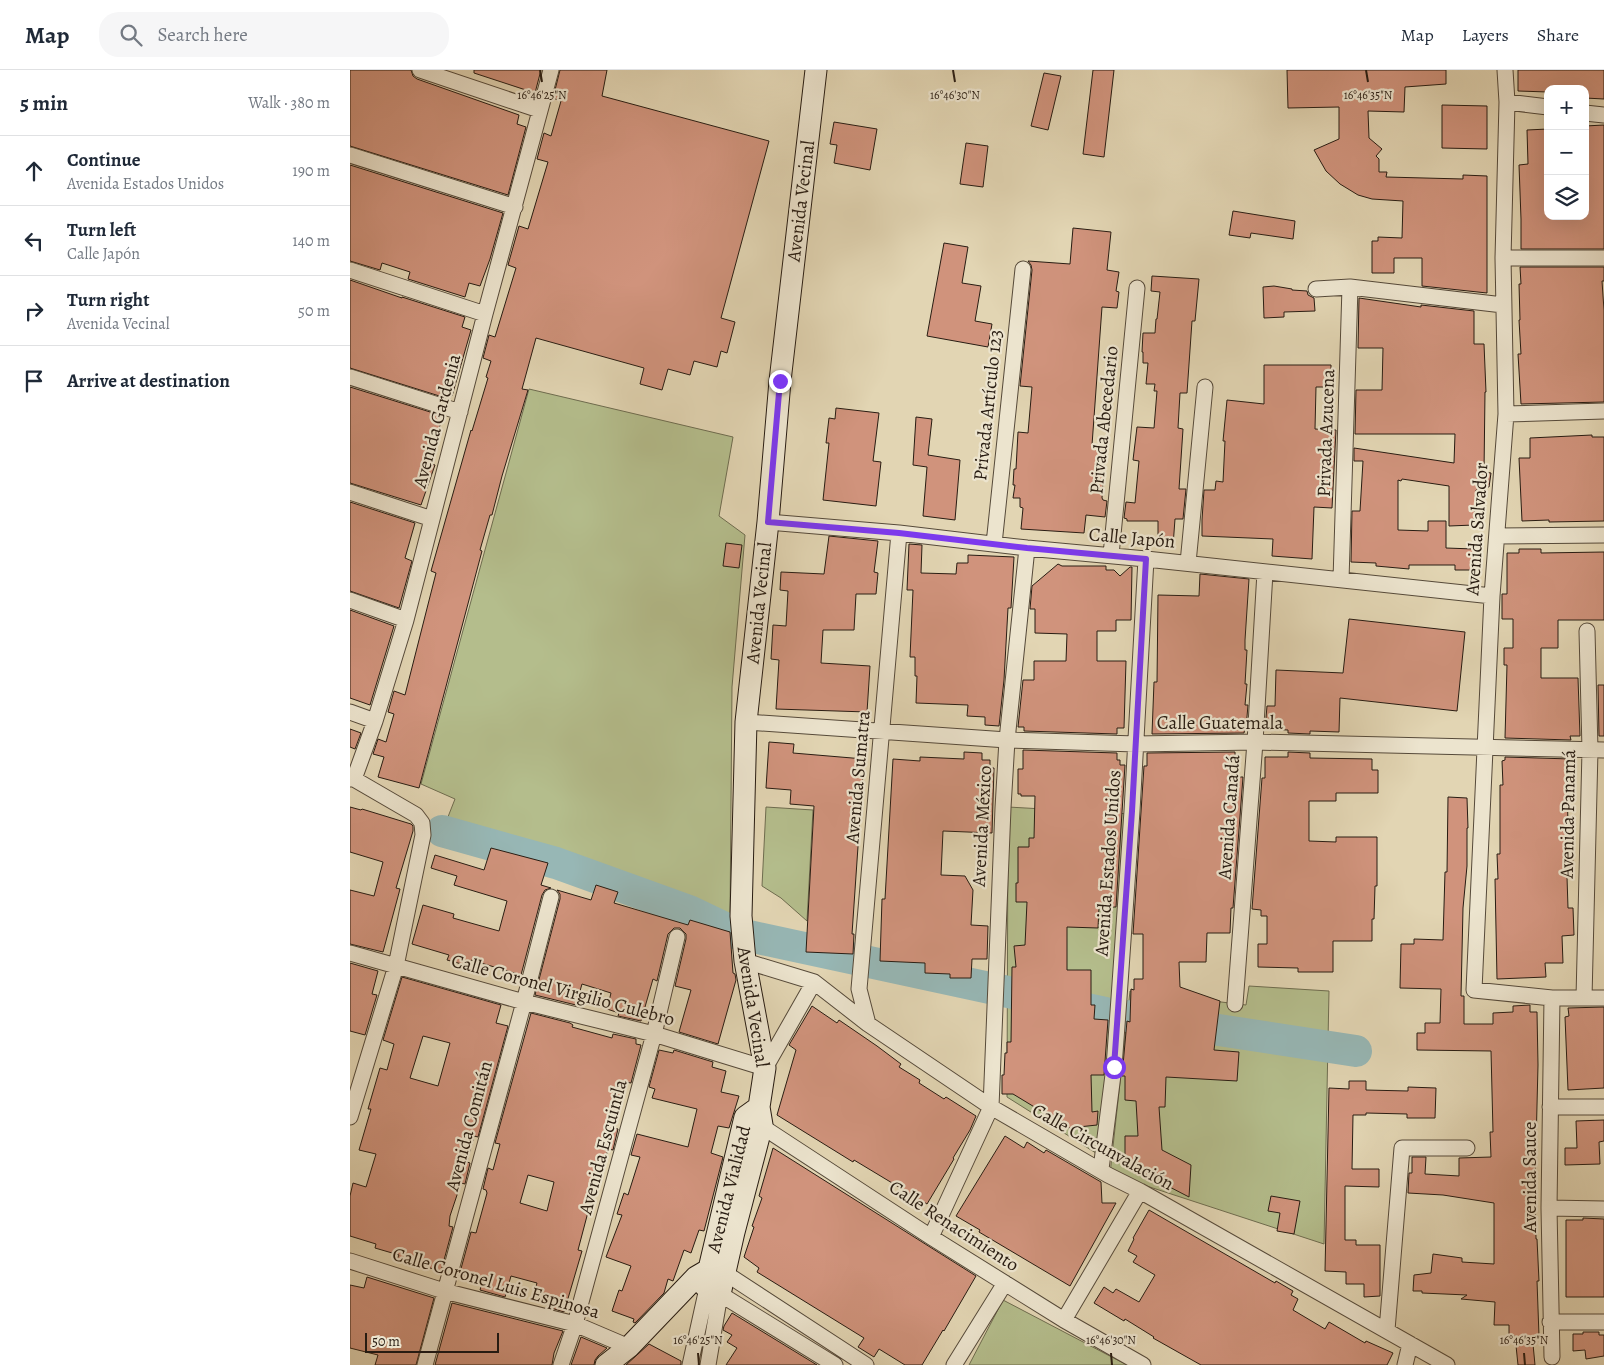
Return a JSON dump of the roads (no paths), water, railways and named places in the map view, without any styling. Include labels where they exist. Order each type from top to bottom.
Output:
[{"type":"street","points":[[420,70],[540,110]]},
{"type":"street","name":"Avenida Gardenia","points":[[352,779],[375,721],[406,620],[485,314],[551,70]]},
{"type":"street","name":"Avenida Vecinal","points":[[756,1116],[765,1068],[745,961],[741,916],[746,722],[768,522],[780,381],[816,70]]},
{"type":"street","name":"Avenida Salvador","points":[[1505,70],[1503,305],[1506,414],[1492,596],[1474,990],[1552,998]]},
{"type":"street","points":[[1506,102],[1544,107]]},
{"type":"street","points":[[1589,113],[1604,115]]},
{"type":"street","points":[[350,155],[514,206]]},
{"type":"street","points":[[1503,258],[1604,258]]},
{"type":"street","name":"Privada Artículo 123","points":[[994,544],[1023,269]]},
{"type":"street","points":[[350,270],[485,314]]},
{"type":"street","points":[[1316,289],[1350,287],[1503,305]]},
{"type":"street","name":"Privada Azucena","points":[[1341,580],[1350,287]]},
{"type":"street","name":"Privada Abecedario","points":[[1111,555],[1137,288]]},
{"type":"street","points":[[350,377],[460,412]]},
{"type":"street","points":[[1188,563],[1205,387]]},
{"type":"street","points":[[1506,414],[1604,411]]},
{"type":"street","points":[[350,492],[432,519]]},
{"type":"street","name":"Calle Japón","points":[[768,522],[899,533],[1492,596]]},
{"type":"street","name":"Avenida Sumatra","points":[[868,1024],[859,989],[899,533]]},
{"type":"street","points":[[1497,536],[1604,535]]},
{"type":"street","name":"Avenida México","points":[[991,1107],[1002,808],[1007,740],[1027,548]]},
{"type":"street","name":"Avenida Estados Unidos","points":[[1101,1169],[1114,1067],[1136,744],[1146,559]]},
{"type":"street","name":"Avenida Canadá","points":[[1235,1004],[1255,742],[1265,572]]},
{"type":"street","points":[[350,600],[406,620]]},
{"type":"street","name":"Avenida Panamá","points":[[1584,998],[1597,750],[1587,631]]},
{"type":"street","points":[[350,712],[375,721]]},
{"type":"street","name":"Calle Guatemala","points":[[746,722],[1007,740],[1136,744],[1255,742],[1597,750]]},
{"type":"street","points":[[350,1117],[396,966],[423,835],[422,823],[416,815],[352,779]]},
{"type":"street","name":"Avenida Comitán","points":[[425,1365],[524,1002],[550,897]]},
{"type":"street","name":"Avenida Escuintla","points":[[561,1365],[575,1324],[654,1034],[677,937]]},
{"type":"street","name":"Calle Coronel Virgilio Culebro","points":[[350,953],[524,1002],[654,1034],[765,1068]]},
{"type":"street","name":"Calle Circunvalación","points":[[745,961],[814,982],[868,1024],[991,1107],[1101,1169],[1108,1175],[1140,1191],[1447,1365]]},
{"type":"street","points":[[765,1068],[814,982]]},
{"type":"street","points":[[1552,998],[1604,998]]},
{"type":"street","name":"Avenida Sauce","points":[[1552,998],[1549,1208],[1552,1357]]},
{"type":"street","points":[[931,1237],[991,1107]]},
{"type":"street","points":[[1550,1107],[1604,1107]]},
{"type":"street","name":"Calle Renacimiento","points":[[756,1116],[931,1237],[1064,1320],[1143,1365]]},
{"type":"street","name":"Avenida Vialidad","points":[[690,1365],[711,1280],[734,1232],[756,1116]]},
{"type":"street","points":[[1387,1330],[1402,1148],[1467,1148]]},
{"type":"street","points":[[1064,1320],[1140,1191]]},
{"type":"street","points":[[1549,1208],[1604,1209]]},
{"type":"street","name":"Calle Coronel Luis Espinosa","points":[[350,1261],[444,1291],[575,1324],[629,1348]]},
{"type":"street","points":[[606,1365],[711,1280]]},
{"type":"street","points":[[711,1280],[835,1365]]},
{"type":"street","points":[[711,1280],[866,1365]]},
{"type":"street","name":"Avenida Vialidad","points":[[708,1365],[711,1280]]},
{"type":"street","points":[[954,1365],[1005,1283]]},
{"type":"street","points":[[1550,1322],[1604,1322]]},
{"type":"street","points":[[1405,1365],[1410,1344]]},
{"type":"waterway","points":[[442,831],[556,863],[689,911],[735,933],[1105,1013]]},
{"type":"waterway","points":[[1120,1015],[1356,1051]]}]
